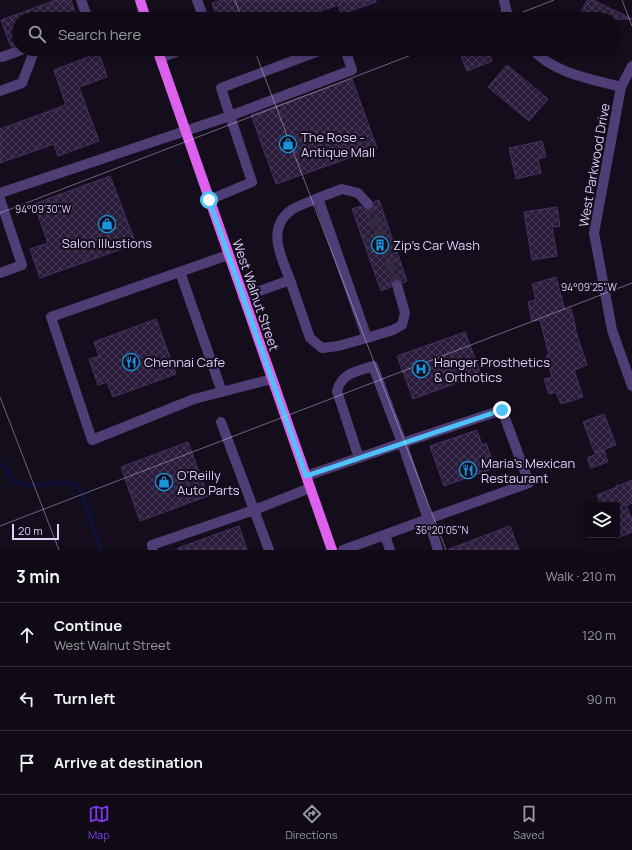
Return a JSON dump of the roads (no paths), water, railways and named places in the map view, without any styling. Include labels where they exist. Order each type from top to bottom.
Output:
[{"type":"main road","points":[[140,0],[144,12]]},
{"type":"main road","name":"West Walnut Street","points":[[159,56],[332,550]]},
{"type":"street","points":[[81,0],[85,12]]},
{"type":"street","points":[[197,0],[201,12]]},
{"type":"street","points":[[504,0],[507,12]]},
{"type":"street","points":[[1,56],[12,53]]},
{"type":"street","points":[[0,91],[22,83],[32,56]]},
{"type":"street","points":[[209,200],[252,182],[220,88],[305,56]]},
{"type":"street","points":[[0,193],[230,116],[352,70],[347,56]]},
{"type":"street","points":[[538,56],[562,69],[621,87]]},
{"type":"street","name":"West Parkwood Drive","points":[[632,66],[621,87],[594,233],[612,330],[632,386]]},
{"type":"street","points":[[368,204],[358,193],[342,189],[290,211],[278,225],[277,242],[310,338],[322,348],[338,346],[393,330],[402,325],[405,314],[397,285]]},
{"type":"street","points":[[318,198],[367,338]]},
{"type":"street","points":[[0,199],[22,265],[0,273]]},
{"type":"street","points":[[228,255],[51,317],[92,440],[194,399],[272,379]]},
{"type":"street","points":[[180,272],[222,392]]},
{"type":"street","points":[[243,298],[290,280]]},
{"type":"street","points":[[359,458],[337,391],[339,383],[344,376],[373,366],[402,443],[438,550]]},
{"type":"street","points":[[306,476],[502,410],[529,483],[343,550]]},
{"type":"street","points":[[221,422],[269,550]]},
{"type":"street","points":[[153,550],[152,545],[254,510],[310,488]]},
{"type":"street","points":[[385,535],[390,550]]},
{"type":"waterway","points":[[0,462],[14,481],[28,486],[56,483],[75,484],[81,492],[101,550]]},
{"type":"tunnel","points":[[368,204],[397,285]]},
{"type":"place","name":"The Rose - Antique Mall","points":[[288,144]]},
{"type":"place","name":"Salon Illustions","points":[[107,224]]},
{"type":"place","name":"Zip's Car Wash","points":[[380,245]]},
{"type":"place","name":"Chennai Cafe","points":[[131,362]]},
{"type":"place","name":"Hanger Prosthetics & Orthotics","points":[[421,369]]},
{"type":"place","name":"Maria's Mexican Restaurant","points":[[468,470]]},
{"type":"place","name":"O'Reilly Auto Parts","points":[[164,482]]}]
